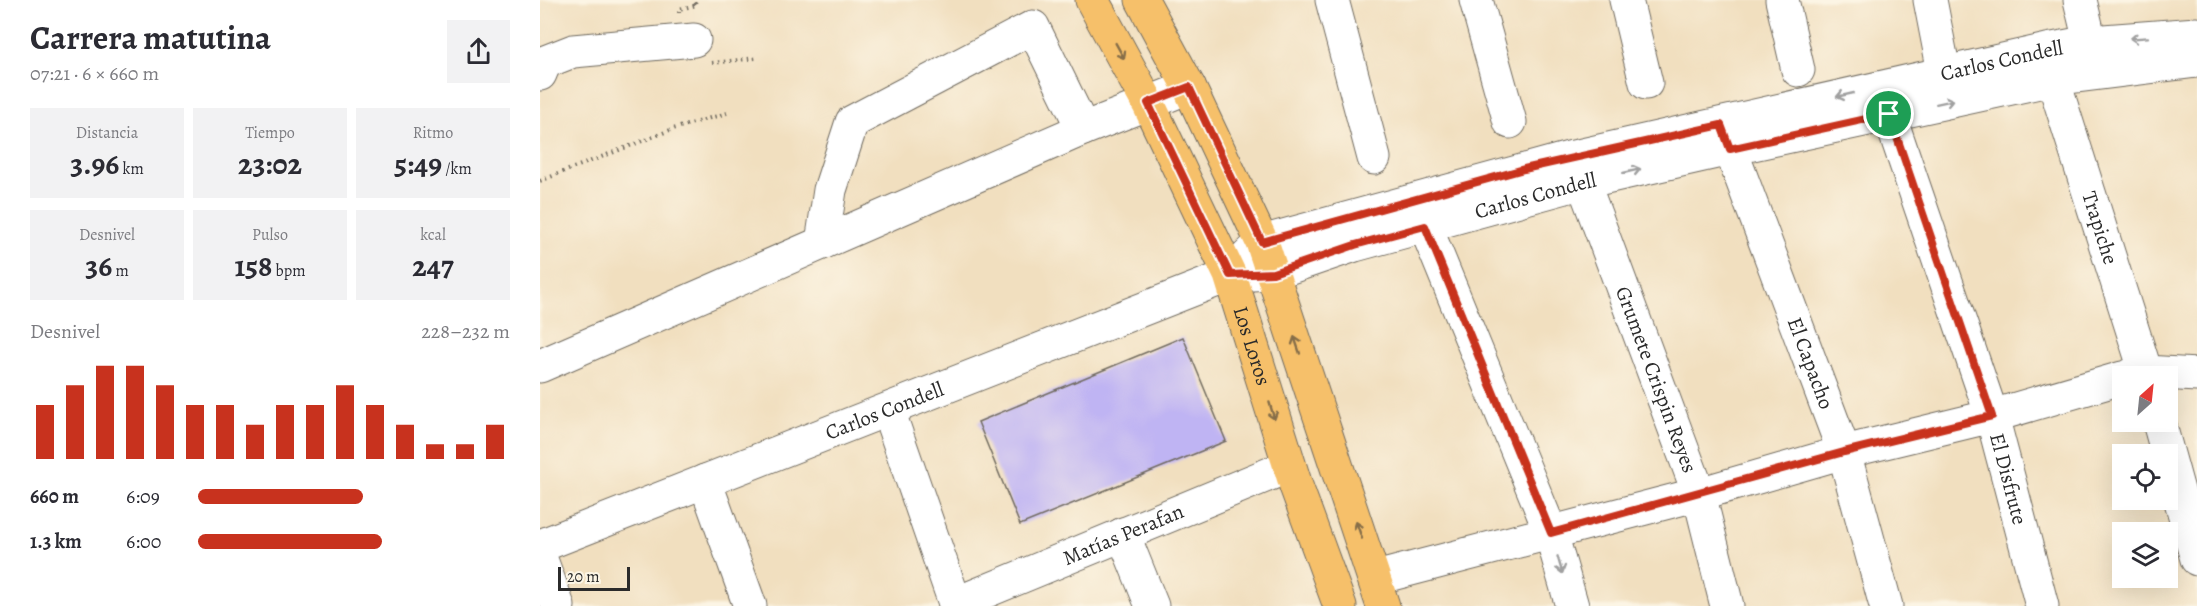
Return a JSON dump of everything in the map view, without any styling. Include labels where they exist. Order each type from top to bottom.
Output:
[{"type":"main road","name":"Los Loros","points":[[1092,0],[1148,103],[1230,275],[1289,466],[1340,606]]},
{"type":"main road","name":"Los Loros","points":[[1142,0],[1189,87],[1262,242],[1379,592]]},
{"type":"street","points":[[1332,0],[1374,158]]},
{"type":"street","points":[[1476,0],[1510,122]]},
{"type":"street","points":[[1626,0],[1646,83]]},
{"type":"street","points":[[1782,0],[1798,70]]},
{"type":"street","points":[[1930,0],[1944,72]]},
{"type":"street","points":[[2080,0],[2089,57]]},
{"type":"street","points":[[822,243],[830,190],[852,122],[1033,27],[1083,129]]},
{"type":"street","name":"Carlos Condell","points":[[1230,275],[1262,242],[1420,212],[1579,170],[1726,137],[1944,72],[2089,57],[2197,34]]},
{"type":"street","points":[[540,74],[545,62],[573,51],[694,40]]},
{"type":"street","name":"Carlos Condell","points":[[1726,137],[1889,114],[2053,79],[2089,57],[2197,62]]},
{"type":"street","name":"Trapiche","points":[[2053,79],[2133,366]]},
{"type":"street","points":[[540,366],[1083,129],[1189,87]]},
{"type":"street","name":"El Disfrute","points":[[1889,114],[1992,416],[2042,606]]},
{"type":"street","name":"El Capacho","points":[[1726,137],[1844,452],[1887,606]]},
{"type":"street","name":"Grumete Crispin Reyes","points":[[1579,170],[1699,494],[1727,606]]},
{"type":"street","points":[[1420,212],[1551,533],[1572,606]]},
{"type":"street","name":"Carlos Condell","points":[[540,546],[1230,275],[1273,273],[1355,245],[1420,212]]},
{"type":"street","points":[[2178,375],[2197,375]]},
{"type":"street","points":[[1379,592],[1551,533],[1699,494],[1844,452],[1992,416],[2112,383]]},
{"type":"street","points":[[888,410],[956,605]]},
{"type":"street","points":[[2162,432],[2197,559]]},
{"type":"street","name":"Matías Perafan","points":[[956,605],[1289,466]]},
{"type":"street","points":[[705,481],[750,606]]},
{"type":"street","points":[[1123,534],[1152,606]]},
{"type":"street","points":[[540,557],[558,606]]},
{"type":"path","points":[[540,181],[673,129],[727,113]]},
{"type":"building","points":[[1183,337],[1226,441],[1020,525],[978,422]]},
{"type":"route","points":[[1189,87],[1262,242],[1524,169],[1721,125],[1730,149],[1889,114],[1992,416],[1844,452],[1699,494],[1551,533],[1425,226],[1355,245],[1273,273],[1230,275],[1148,103],[1189,87]]}]
